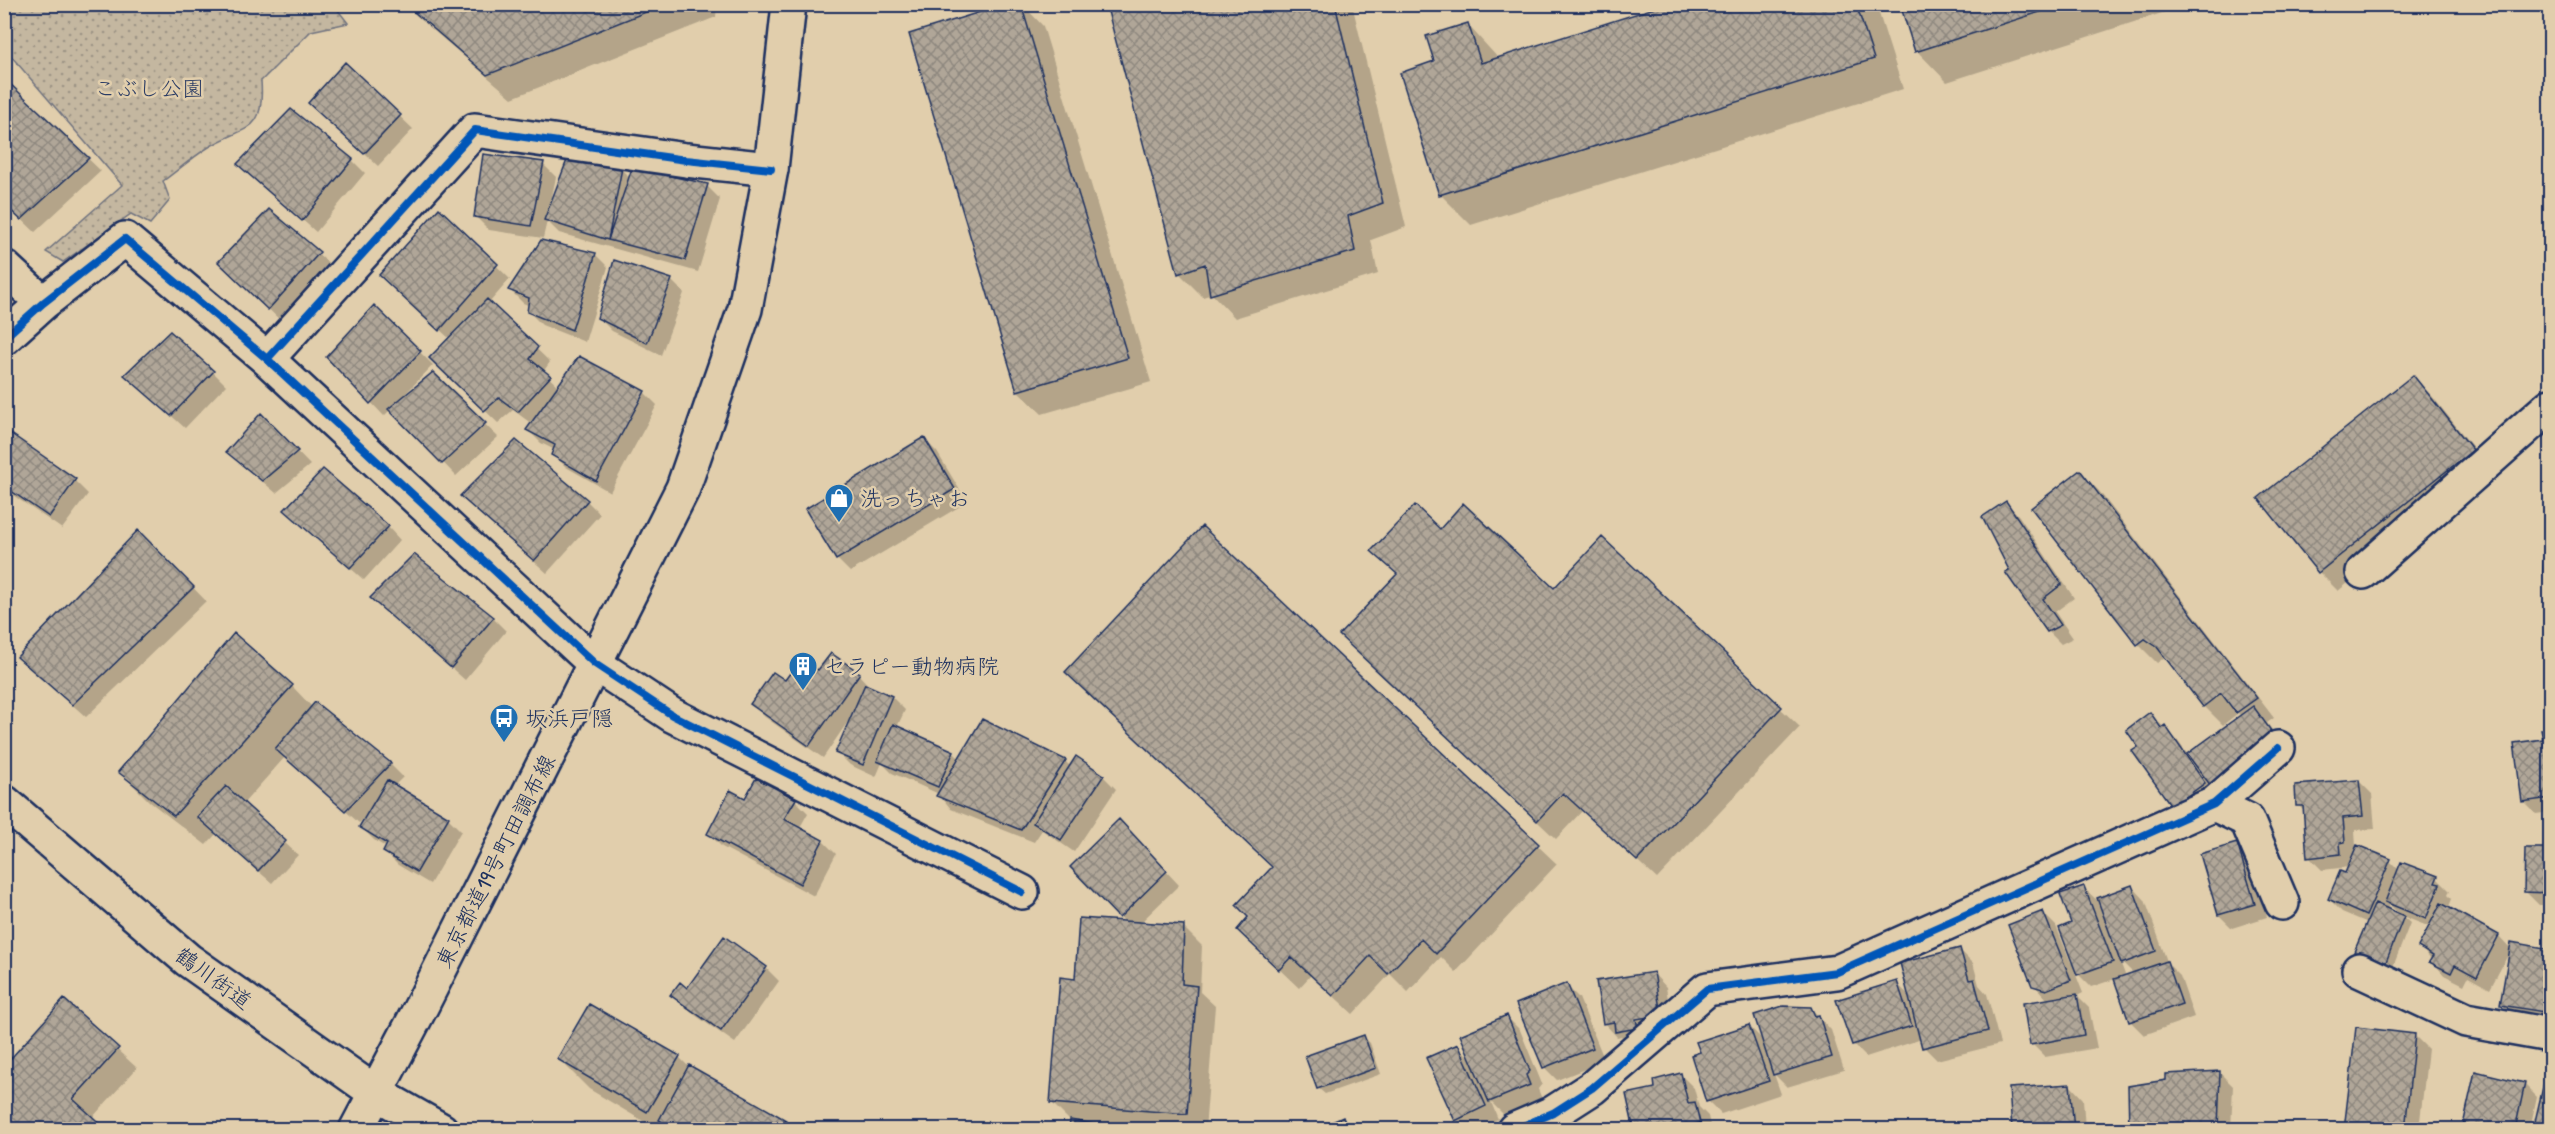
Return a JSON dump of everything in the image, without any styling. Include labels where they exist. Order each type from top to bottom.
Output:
[{"type":"street","name":"東京都道19号町田調布線","points":[[356,1130],[683,488],[745,309],[771,169],[789,4]]},
{"type":"street","points":[[267,359],[474,130],[686,160],[771,169]]},
{"type":"street","points":[[4,338],[43,303],[125,239],[267,359],[595,664],[672,715],[1022,892]]},
{"type":"street","points":[[4,267],[43,303]]},
{"type":"street","points":[[2363,572],[2550,406]]},
{"type":"street","points":[[1514,1130],[1553,1113],[1592,1088],[1707,989],[1837,972],[2214,804],[2278,748]]},
{"type":"street","name":"鶴川街道","points":[[4,802],[74,865],[188,960],[376,1093],[441,1130]]},
{"type":"street","points":[[2214,804],[2247,820],[2282,903]]},
{"type":"street","points":[[2358,970],[2466,1020],[2550,1035]]},
{"type":"green space","name":"こぶし公園","points":[[4,5],[334,5],[348,23],[311,31],[261,81],[260,111],[256,120],[242,131],[203,151],[163,181],[170,200],[150,224],[131,214],[63,262],[46,252],[122,185],[5,49]]},
{"type":"building","points":[[405,4],[666,4],[487,75]]},
{"type":"building","points":[[1006,4],[1021,4],[1128,358],[1017,391],[909,34]]},
{"type":"building","points":[[1106,4],[1335,4],[1383,203],[1348,216],[1355,251],[1210,295],[1205,264],[1178,274]]},
{"type":"building","points":[[1667,4],[1856,4],[1874,59],[1439,195],[1400,73],[1434,61],[1426,36],[1468,23],[1481,63]]},
{"type":"building","points":[[1900,4],[2065,4],[1915,52]]},
{"type":"building","points":[[345,62],[401,115],[364,154],[308,103]]},
{"type":"building","points":[[8,82],[89,158],[21,220],[4,204],[4,181],[8,179],[4,175],[4,86]]},
{"type":"building","points":[[291,109],[353,159],[302,221],[237,164]]},
{"type":"building","points":[[483,154],[544,162],[531,226],[474,217]]},
{"type":"building","points":[[567,160],[622,168],[608,240],[544,220]]},
{"type":"building","points":[[632,168],[708,184],[685,260],[608,240]]},
{"type":"building","points":[[439,208],[498,264],[439,331],[379,275]]},
{"type":"building","points":[[269,209],[320,252],[268,310],[218,262]]},
{"type":"building","points":[[541,240],[596,253],[572,330],[527,312],[529,298],[508,290]]},
{"type":"building","points":[[614,260],[672,279],[647,343],[597,318]]},
{"type":"building","points":[[487,299],[538,347],[530,359],[551,376],[518,412],[499,398],[484,411],[429,358]]},
{"type":"building","points":[[374,305],[421,351],[370,404],[326,357]]},
{"type":"building","points":[[170,331],[214,371],[171,416],[124,375]]},
{"type":"building","points":[[579,356],[645,391],[596,481],[551,455],[555,445],[526,430]]},
{"type":"building","points":[[433,372],[486,423],[442,464],[388,409]]},
{"type":"building","points":[[2413,375],[2473,450],[2318,573],[2258,498]]},
{"type":"building","points":[[261,413],[298,451],[262,481],[226,452]]},
{"type":"building","points":[[2550,423],[2550,573],[2543,573]]},
{"type":"building","points":[[7,431],[76,479],[49,517],[4,486],[4,434]]},
{"type":"building","points":[[924,437],[955,489],[836,560],[805,509]]},
{"type":"building","points":[[516,440],[588,500],[534,561],[460,496]]},
{"type":"building","points":[[323,469],[389,526],[350,568],[284,510]]},
{"type":"building","points":[[2080,470],[2257,698],[2236,713],[2221,693],[2203,707],[2157,647],[2145,639],[2137,645],[2031,508]]},
{"type":"building","points":[[2006,501],[2062,584],[2043,599],[2061,625],[2047,632],[2005,572],[2009,570],[1982,517]]},
{"type":"building","points":[[1463,503],[1554,588],[1602,537],[1782,707],[1637,861],[1563,793],[1537,821],[1339,635],[1397,574],[1371,551],[1415,505],[1440,529]]},
{"type":"building","points":[[1202,526],[1539,844],[1436,954],[1421,939],[1388,974],[1370,956],[1333,996],[1291,957],[1279,970],[1237,930],[1248,917],[1236,905],[1272,867],[1065,672]]},
{"type":"building","points":[[138,530],[194,587],[72,705],[17,657]]},
{"type":"building","points":[[414,554],[494,617],[451,668],[370,598]]},
{"type":"building","points":[[234,633],[293,685],[174,816],[118,772]]},
{"type":"building","name":"セラピー動物病院","points":[[831,653],[860,673],[809,746],[750,704],[773,672],[785,680],[801,658],[818,670]]},
{"type":"building","points":[[865,684],[892,696],[863,765],[835,753]]},
{"type":"building","points":[[315,702],[391,763],[345,811],[275,749]]},
{"type":"building","points":[[2253,706],[2277,739],[2211,786],[2187,754]]},
{"type":"building","points":[[2150,712],[2161,728],[2165,725],[2205,783],[2172,807],[2132,751],[2138,747],[2126,730]]},
{"type":"building","points":[[982,719],[1066,760],[1021,830],[936,796]]},
{"type":"building","points":[[893,724],[954,751],[938,787],[877,761]]},
{"type":"building","points":[[2550,729],[2550,798],[2522,802],[2514,743],[2543,739],[2541,730]]},
{"type":"building","points":[[1076,756],[1104,775],[1061,840],[1033,823]]},
{"type":"building","points":[[756,778],[796,799],[784,819],[823,840],[800,884],[707,834],[730,790],[745,798]]},
{"type":"building","points":[[387,780],[449,817],[417,872],[383,852],[387,844],[359,827]]},
{"type":"building","points":[[2359,780],[2363,816],[2343,818],[2345,842],[2340,843],[2341,854],[2307,858],[2303,806],[2296,806],[2295,785]]},
{"type":"building","points":[[226,786],[286,841],[258,871],[197,817]]},
{"type":"building","points":[[1119,819],[1167,871],[1119,918],[1070,867]]},
{"type":"building","points":[[2237,843],[2255,904],[2218,915],[2200,854]]},
{"type":"building","points":[[2357,845],[2391,859],[2366,916],[2328,899],[2340,871],[2345,873]]},
{"type":"building","points":[[2525,848],[2550,848],[2550,893],[2524,892]]},
{"type":"building","points":[[2401,862],[2438,876],[2435,883],[2440,884],[2426,919],[2385,902]]},
{"type":"building","points":[[2132,885],[2156,951],[2121,964],[2097,898]]},
{"type":"building","points":[[2084,886],[2113,962],[2077,975],[2059,928],[2071,923],[2060,894]]},
{"type":"building","points":[[2375,903],[2404,916],[2384,967],[2354,952]]},
{"type":"building","points":[[2441,903],[2499,935],[2477,977],[2455,965],[2451,973],[2429,962],[2433,956],[2418,947]]},
{"type":"building","points":[[2043,911],[2071,980],[2046,990],[2032,986],[2008,925]]},
{"type":"building","points":[[1079,918],[1184,925],[1182,984],[1197,986],[1187,1114],[1050,1103],[1060,977],[1075,979]]},
{"type":"building","points":[[724,936],[767,967],[721,1031],[670,995],[680,982],[687,988]]},
{"type":"building","points":[[2511,942],[2550,949],[2550,1013],[2500,1005]]},
{"type":"building","points":[[1960,948],[1969,980],[1974,979],[1988,1031],[1922,1048],[1900,963]]},
{"type":"building","points":[[2167,961],[2182,1004],[2129,1022],[2114,979]]},
{"type":"building","points":[[1654,972],[1661,1015],[1636,1019],[1638,1028],[1615,1032],[1614,1022],[1603,1024],[1596,981]]},
{"type":"building","points":[[1897,981],[1912,1026],[1852,1045],[1836,1000]]},
{"type":"building","points":[[1567,983],[1593,1048],[1543,1068],[1516,1004]]},
{"type":"building","points":[[2077,994],[2084,1035],[2030,1045],[2023,1003]]},
{"type":"building","points":[[64,999],[119,1048],[73,1099],[107,1130],[4,1130],[4,1066]]},
{"type":"building","points":[[589,1004],[680,1056],[647,1112],[557,1059]]},
{"type":"building","points":[[1783,1006],[1811,1007],[1815,1016],[1819,1015],[1832,1057],[1773,1075],[1754,1015]]},
{"type":"building","points":[[1507,1015],[1530,1071],[1526,1075],[1530,1085],[1489,1102],[1460,1035]]},
{"type":"building","points":[[1749,1025],[1769,1081],[1706,1102],[1691,1055],[1700,1052],[1696,1042]]},
{"type":"building","points":[[2356,1027],[2415,1034],[2405,1130],[2344,1130]]},
{"type":"building","points":[[1364,1035],[1376,1068],[1317,1089],[1305,1056]]},
{"type":"building","points":[[1458,1044],[1486,1106],[1455,1121],[1426,1058]]},
{"type":"building","points":[[689,1065],[786,1120],[780,1130],[676,1130],[659,1120]]},
{"type":"building","points":[[2220,1071],[2218,1130],[2129,1130],[2128,1086],[2166,1080],[2166,1074]]},
{"type":"building","points":[[2475,1071],[2525,1083],[2515,1130],[2462,1130]]},
{"type":"building","points":[[1681,1073],[1688,1103],[1695,1102],[1700,1123],[1671,1130],[1634,1130],[1626,1094],[1655,1088],[1654,1080]]},
{"type":"building","points":[[2546,1074],[2550,1075],[2550,1130],[2533,1130]]},
{"type":"building","points":[[2070,1084],[2074,1130],[2012,1130],[2009,1088]]},
{"type":"building","points":[[1343,1117],[1348,1130],[1314,1130]]},
{"type":"building","points":[[1070,1120],[1131,1130],[1069,1130]]},
{"type":"cycle path","points":[[267,359],[475,130],[686,160],[771,169]]},
{"type":"cycle path","points":[[4,338],[43,303],[125,239],[267,359],[595,664],[672,715],[1022,892]]},
{"type":"cycle path","points":[[1514,1130],[1553,1113],[1592,1088],[1707,989],[1837,972],[2214,804],[2278,748]]},
{"type":"place","name":"洗っちゃお","points":[[839,524]]},
{"type":"place","name":"セラピー動物病院","points":[[803,692]]},
{"type":"place","name":"坂浜戸隠","points":[[504,744]]}]
